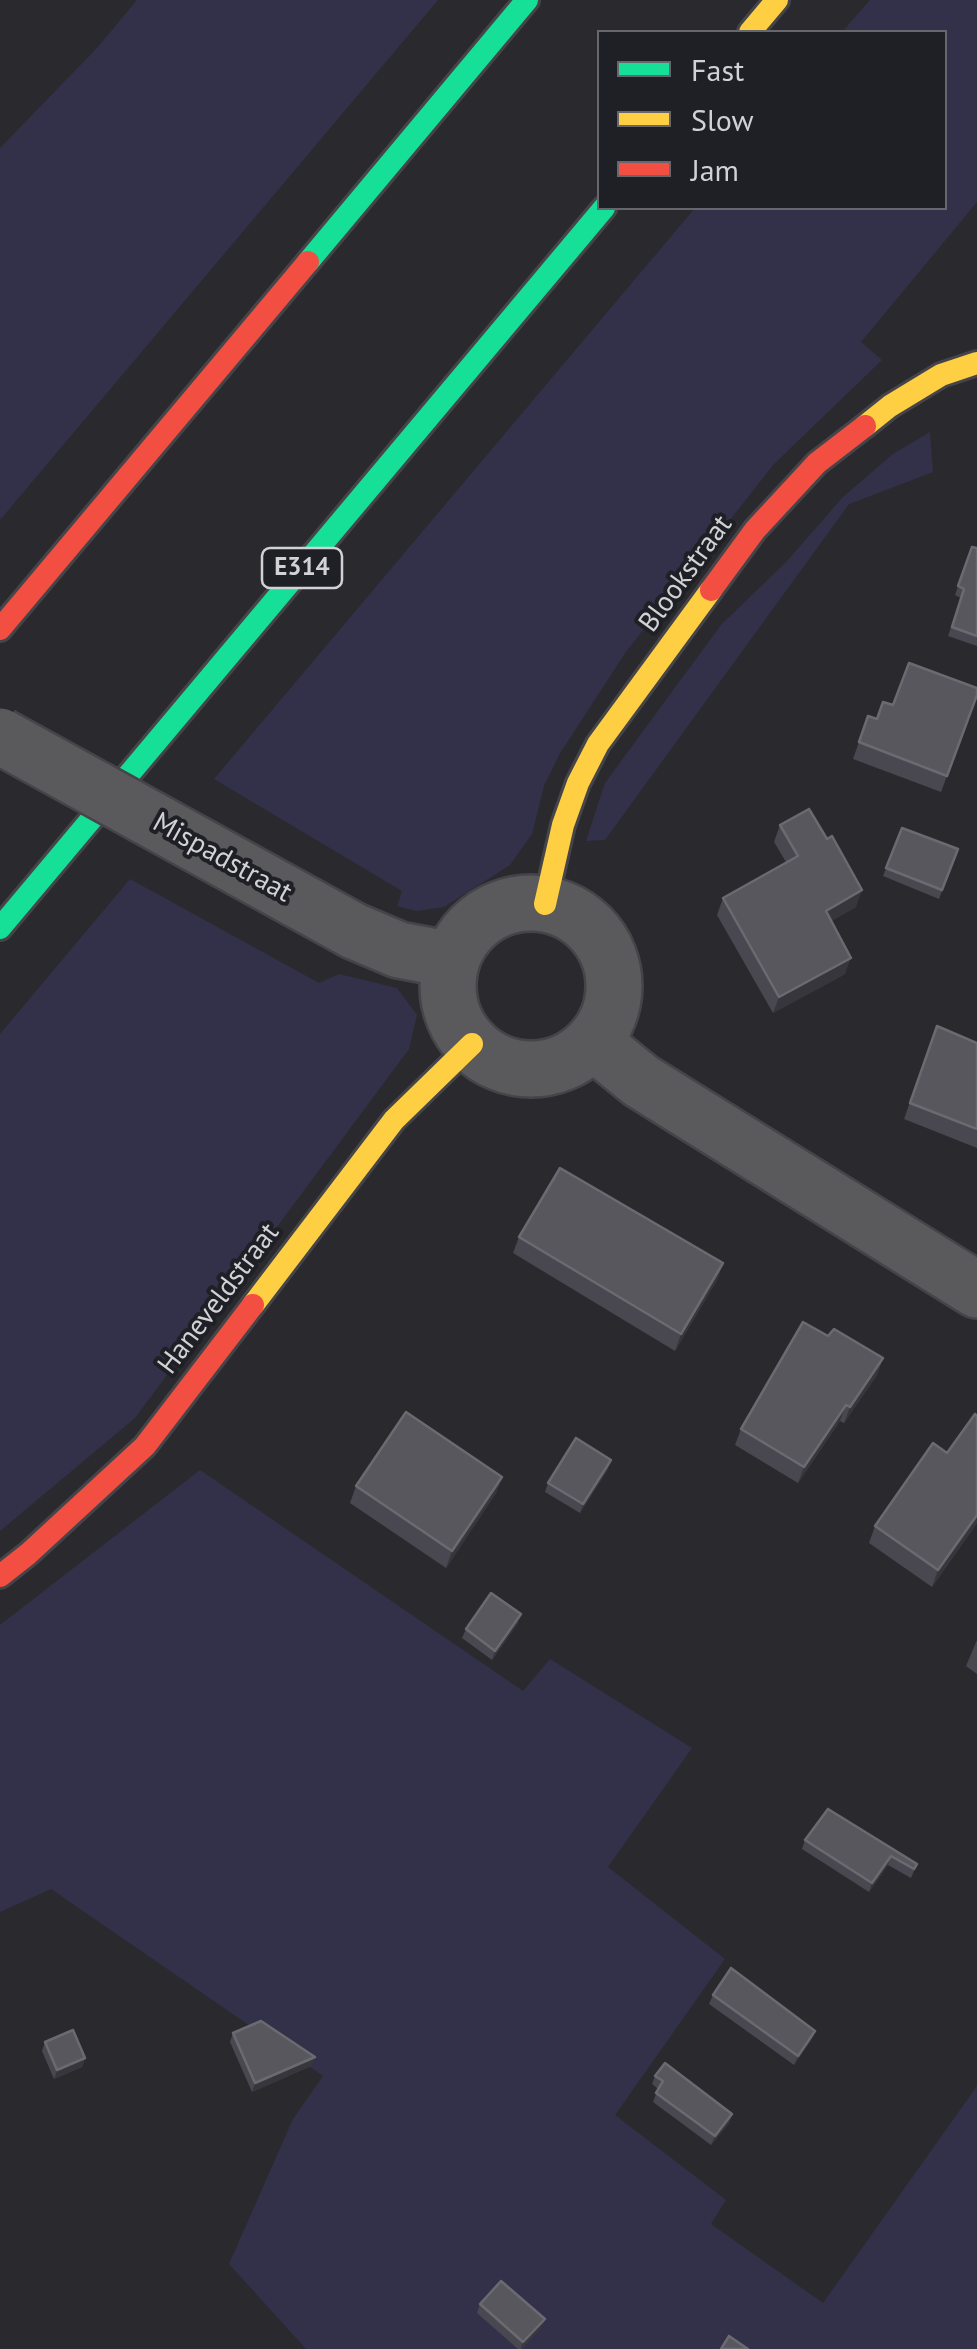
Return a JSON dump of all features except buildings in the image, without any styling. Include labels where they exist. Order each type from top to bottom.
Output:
[{"type":"main road","points":[[0,629],[527,0]]},
{"type":"main road","points":[[752,30],[778,0]]},
{"type":"main road","name":"E314","points":[[0,928],[602,210]]},
{"type":"main road","name":"Blookstraat","points":[[545,904],[563,825],[598,744],[755,530],[818,463],[890,406],[941,375],[977,363]]},
{"type":"main road","name":"Haneveldstraat","points":[[0,1576],[145,1446],[394,1120],[472,1044]]},
{"type":"street","name":"Mispadstraat","points":[[0,736],[354,931],[399,950],[452,960]]},
{"type":"street","points":[[515,904],[545,904],[569,911],[590,926],[604,946],[613,971],[614,996],[607,1021],[593,1042],[572,1059],[546,1068],[518,1069],[492,1060],[472,1044],[458,1026],[448,982],[452,960],[466,934],[488,914],[515,904]]},
{"type":"street","points":[[593,1042],[641,1081],[977,1290]]},
{"type":"shaded area","points":[[137,0],[438,0],[0,520],[0,148],[97,48]]},
{"type":"shaded area","points":[[870,0],[977,0],[977,202],[861,342],[882,360],[774,464],[625,653],[559,755],[544,786],[532,834],[510,865],[444,907],[416,911],[397,906],[402,891],[214,779],[693,210],[947,210],[947,30],[844,30]]},
{"type":"shaded area","points":[[930,432],[933,472],[849,504],[605,840],[586,841],[605,783],[721,625],[787,561],[843,497],[893,454]]},
{"type":"shaded area","points":[[130,879],[319,983],[339,974],[397,988],[417,1015],[409,1049],[135,1418],[0,1531],[0,1034]]},
{"type":"shaded area","points":[[200,1470],[523,1691],[550,1659],[692,1748],[608,1867],[725,1959],[615,2115],[726,2200],[711,2224],[823,2303],[977,2086],[977,2349],[306,2349],[229,2264],[293,2119],[323,2076],[51,1889],[0,1912],[0,1625]]},
{"type":"traffic: fast","points":[[308,262],[527,0]]},
{"type":"traffic: fast","points":[[0,928],[602,210]]},
{"type":"traffic: slow","points":[[752,30],[777,0]]},
{"type":"traffic: slow","points":[[865,426],[941,375],[977,363]]},
{"type":"traffic: slow","points":[[545,904],[563,825],[598,744],[711,590]]},
{"type":"traffic: slow","points":[[253,1305],[394,1120],[472,1044]]},
{"type":"traffic: jam","points":[[0,629],[308,262]]},
{"type":"traffic: jam","points":[[711,590],[755,530],[817,463],[865,426]]},
{"type":"traffic: jam","points":[[0,1576],[145,1446],[253,1305]]}]
